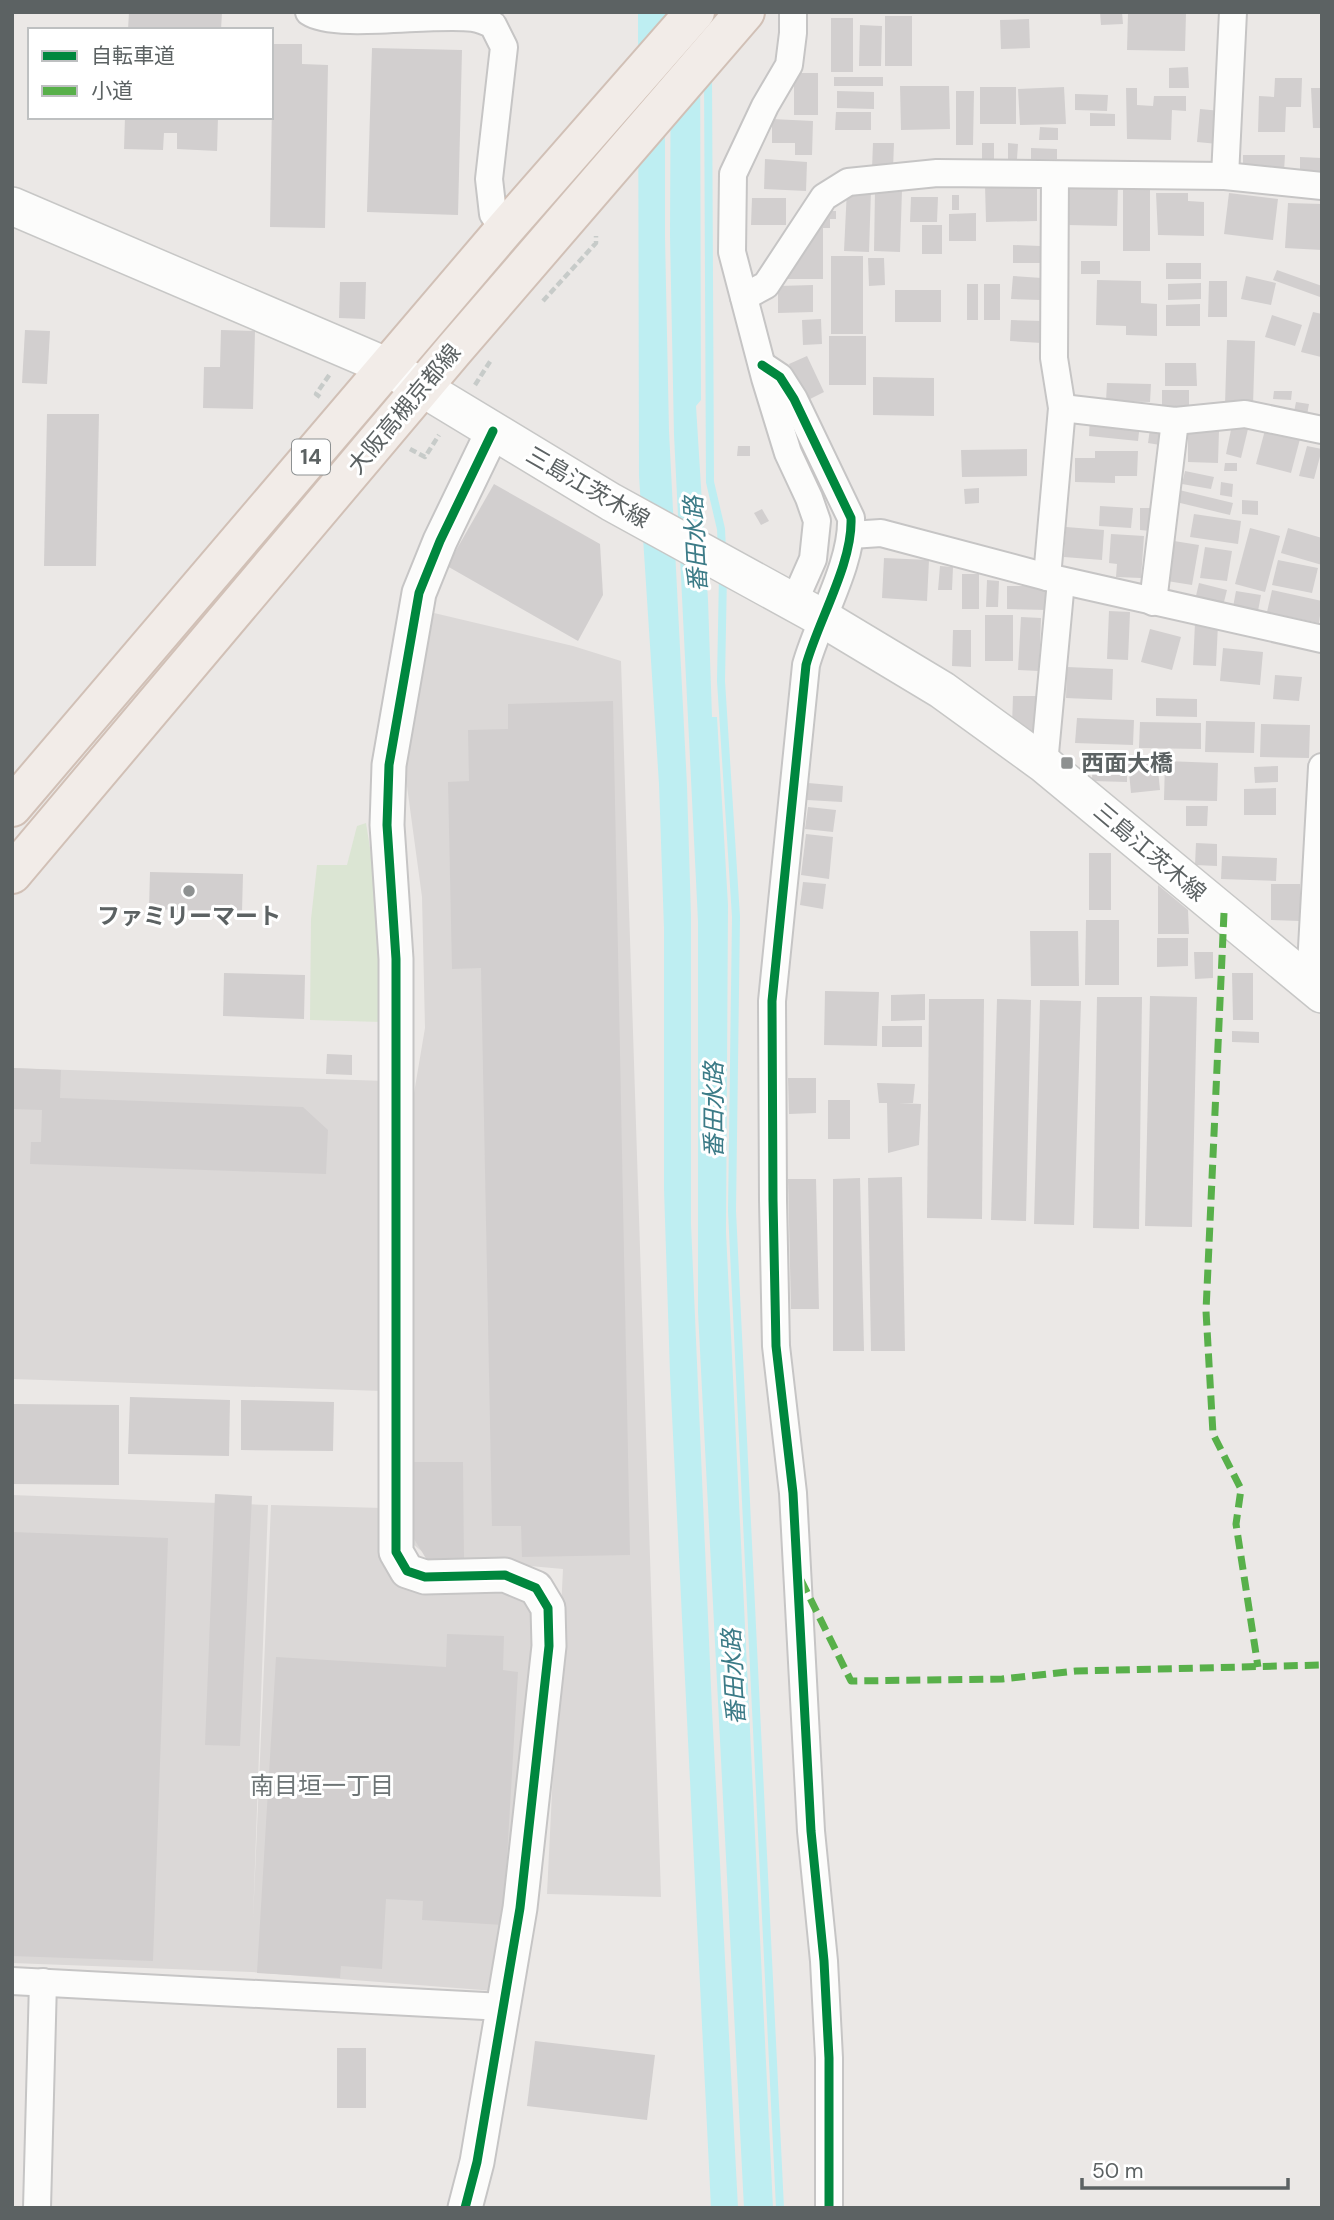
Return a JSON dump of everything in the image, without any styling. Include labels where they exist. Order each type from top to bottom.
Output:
[{"type":"main road","name":"大阪高槻京都線","points":[[12,807],[695,12]]},
{"type":"main road","name":"大阪高槻京都線","points":[[12,874],[742,16]]},
{"type":"main road","name":"三島江茨木線","points":[[12,205],[388,367],[611,502],[808,611],[942,690],[1044,764],[1316,989]]},
{"type":"street","points":[[309,12],[345,19],[473,18],[493,25],[504,47],[489,179],[493,214],[505,230]]},
{"type":"street","points":[[793,12],[789,65],[765,106],[733,174],[732,252],[788,453],[817,521],[808,611],[814,636],[806,665],[772,1014],[776,1346],[793,1493],[811,1831],[824,1961],[829,2057],[829,2208]]},
{"type":"street","points":[[1225,176],[1233,12]]},
{"type":"street","points":[[744,297],[766,285],[824,197],[848,182],[937,173],[1225,176],[1322,186]]},
{"type":"street","points":[[1044,764],[1062,408],[1054,358],[1055,175]]},
{"type":"street","points":[[762,365],[780,377],[794,398],[851,518],[852,535],[808,611]]},
{"type":"street","points":[[1062,408],[1175,421],[1245,414],[1322,429]]},
{"type":"street","points":[[1153,601],[1175,421]]},
{"type":"street","points":[[465,2208],[477,2162],[520,1908],[549,1646],[548,1608],[536,1588],[505,1575],[425,1577],[407,1571],[396,1552],[396,959],[387,825],[389,765],[419,593],[440,541],[493,431]]},
{"type":"street","points":[[852,535],[881,533],[1054,579],[1322,639]]},
{"type":"street","points":[[1316,989],[1322,767]]},
{"type":"street","points":[[12,1981],[503,2007]]},
{"type":"street","points":[[37,2208],[43,1982]]},
{"type":"path","points":[[316,394],[333,370]]},
{"type":"path","points":[[425,457],[442,432]]},
{"type":"shaded area","points":[[434,613],[573,646],[621,661],[661,1897],[547,1894],[563,1569],[429,1557],[414,1545],[413,1099],[425,1028],[422,897],[406,779],[407,754]]},
{"type":"shaded area","points":[[12,1068],[385,1081],[382,1391],[12,1379]]},
{"type":"shaded area","points":[[12,1495],[268,1505],[253,1920],[271,1505],[383,1508],[392,1559],[510,1586],[538,1604],[495,1991],[252,1972],[12,1963]]},
{"type":"green space","points":[[366,823],[378,899],[382,1022],[310,1020],[311,919],[317,865],[347,865],[357,826]]},
{"type":"water","points":[[638,12],[665,12],[665,237],[669,431],[691,916],[691,1224],[712,1710],[738,2208],[711,2208],[670,1374],[664,1189],[664,929],[659,784],[639,476]]},
{"type":"water","name":"番田水路","points":[[671,12],[700,12],[701,400],[696,406],[712,717],[717,717],[728,905],[726,1232],[773,2208],[744,2208],[698,1312],[698,921],[674,435],[670,235]]},
{"type":"building","points":[[129,12],[222,12],[221,28],[128,28]]},
{"type":"building","points":[[1100,12],[1122,12],[1123,24],[1101,25]]},
{"type":"building","points":[[1128,13],[1186,13],[1185,51],[1127,50]]},
{"type":"building","points":[[885,16],[912,16],[912,66],[885,66]]},
{"type":"building","points":[[831,18],[853,18],[853,72],[831,72]]},
{"type":"building","points":[[1029,19],[1030,48],[1001,49],[1000,20]]},
{"type":"building","points":[[860,25],[882,26],[881,66],[859,66]]},
{"type":"building","points":[[273,44],[302,44],[302,64],[328,65],[325,228],[270,227]]},
{"type":"building","points":[[372,48],[462,50],[458,215],[367,212]]},
{"type":"building","points":[[1188,67],[1189,88],[1169,88],[1169,68]]},
{"type":"building","points":[[794,73],[818,73],[818,115],[794,115]]},
{"type":"building","points":[[834,77],[883,77],[883,86],[834,86]]},
{"type":"building","points":[[1275,78],[1302,78],[1301,107],[1286,107],[1285,132],[1258,132],[1259,96],[1274,97]]},
{"type":"building","points":[[900,86],[949,86],[950,129],[901,130]]},
{"type":"building","points":[[980,87],[1016,87],[1016,124],[980,124]]},
{"type":"building","points":[[1064,87],[1066,124],[1020,125],[1018,89]]},
{"type":"building","points":[[1126,88],[1137,88],[1137,105],[1153,106],[1154,96],[1186,96],[1186,111],[1172,110],[1171,140],[1127,139]]},
{"type":"building","points":[[1311,88],[1322,88],[1322,128],[1313,128]]},
{"type":"building","points":[[837,91],[874,92],[874,109],[837,108]]},
{"type":"building","points":[[956,91],[974,91],[973,145],[956,145]]},
{"type":"building","points":[[1075,94],[1108,95],[1107,111],[1075,110]]},
{"type":"building","points":[[1200,109],[1221,111],[1218,144],[1197,142]]},
{"type":"building","points":[[836,112],[871,112],[871,130],[835,130]]},
{"type":"building","points":[[1090,113],[1115,114],[1115,126],[1090,126]]},
{"type":"building","points":[[125,119],[218,119],[217,151],[177,149],[177,133],[164,133],[163,150],[124,149]]},
{"type":"building","points":[[772,119],[813,121],[812,155],[795,155],[795,143],[772,143]]},
{"type":"building","points":[[1040,127],[1058,128],[1058,140],[1039,140]]},
{"type":"building","points":[[873,143],[894,143],[893,169],[872,169]]},
{"type":"building","points":[[982,143],[994,143],[994,159],[982,159]]},
{"type":"building","points":[[1008,143],[1018,144],[1017,159],[1008,159]]},
{"type":"building","points":[[1031,148],[1057,149],[1057,159],[1031,159]]},
{"type":"building","points":[[1243,155],[1285,155],[1284,171],[1243,170]]},
{"type":"building","points":[[1300,157],[1322,158],[1322,174],[1300,173]]},
{"type":"building","points":[[765,159],[807,162],[806,191],[764,189]]},
{"type":"building","points":[[1123,181],[1150,181],[1150,251],[1123,251]]},
{"type":"building","points":[[1068,184],[1118,185],[1117,226],[1067,225]]},
{"type":"building","points":[[985,185],[1037,185],[1037,221],[986,222]]},
{"type":"building","points":[[847,189],[871,190],[869,252],[844,251]]},
{"type":"building","points":[[875,190],[902,190],[900,252],[874,251]]},
{"type":"building","points":[[1156,193],[1188,193],[1188,201],[1204,202],[1204,236],[1158,235]]},
{"type":"building","points":[[1229,193],[1278,199],[1273,240],[1224,234]]},
{"type":"building","points":[[952,195],[959,195],[959,210],[952,210]]},
{"type":"building","points":[[911,197],[938,197],[937,222],[910,222]]},
{"type":"building","points":[[752,198],[786,198],[786,225],[751,225]]},
{"type":"building","points":[[1288,203],[1322,204],[1322,250],[1285,248]]},
{"type":"building","points":[[821,211],[836,211],[836,219],[830,219],[830,228],[823,228],[823,279],[785,279]]},
{"type":"building","points":[[976,213],[976,241],[949,241],[949,214]]},
{"type":"building","points":[[922,225],[942,225],[942,254],[922,254]]},
{"type":"building","points":[[1013,245],[1040,246],[1040,263],[1013,263]]},
{"type":"building","points":[[831,256],[863,256],[863,334],[831,334]]},
{"type":"building","points":[[868,258],[884,258],[885,285],[869,286]]},
{"type":"building","points":[[1081,261],[1100,261],[1100,274],[1081,274]]},
{"type":"building","points":[[1166,263],[1201,263],[1201,279],[1166,279]]},
{"type":"building","points":[[1277,270],[1322,286],[1320,297],[1273,280]]},
{"type":"building","points":[[1013,276],[1042,278],[1041,300],[1011,299]]},
{"type":"building","points":[[1246,276],[1276,283],[1271,305],[1241,299]]},
{"type":"building","points":[[1097,280],[1141,281],[1141,303],[1157,304],[1157,336],[1126,335],[1126,326],[1096,325]]},
{"type":"building","points":[[1209,281],[1227,281],[1227,317],[1208,317]]},
{"type":"building","points":[[340,282],[366,282],[365,319],[339,318]]},
{"type":"building","points":[[1201,283],[1201,299],[1168,300],[1168,284]]},
{"type":"building","points":[[967,284],[978,284],[978,320],[967,320]]},
{"type":"building","points":[[984,284],[1000,284],[1000,320],[984,320]]},
{"type":"building","points":[[813,285],[813,312],[778,313],[778,286]]},
{"type":"building","points":[[895,290],[941,290],[941,322],[895,322]]},
{"type":"building","points":[[1200,304],[1200,326],[1166,326],[1166,305]]},
{"type":"building","points":[[1313,312],[1322,314],[1321,357],[1301,352]]},
{"type":"building","points":[[1272,315],[1302,325],[1295,346],[1265,337]]},
{"type":"building","points":[[821,319],[822,344],[803,345],[802,320]]},
{"type":"building","points":[[1011,320],[1043,321],[1042,343],[1010,341]]},
{"type":"building","points":[[25,330],[50,331],[47,384],[22,383]]},
{"type":"building","points":[[221,330],[255,331],[253,409],[203,408],[204,367],[220,367]]},
{"type":"building","points":[[829,336],[866,336],[866,385],[829,385]]},
{"type":"building","points":[[1227,340],[1255,341],[1253,405],[1225,404]]},
{"type":"building","points":[[807,356],[824,392],[806,401],[789,364]]},
{"type":"building","points":[[1165,363],[1196,363],[1197,386],[1165,386]]},
{"type":"building","points":[[873,377],[934,378],[934,416],[873,415]]},
{"type":"building","points":[[1107,383],[1151,384],[1150,402],[1106,401]]},
{"type":"building","points":[[1162,390],[1189,390],[1189,414],[1162,413]]},
{"type":"building","points":[[1274,391],[1292,391],[1291,400],[1273,399]]},
{"type":"building","points":[[1296,402],[1309,404],[1307,415],[1294,412]]},
{"type":"building","points":[[47,414],[99,414],[96,566],[44,566]]},
{"type":"building","points":[[1090,418],[1140,424],[1138,441],[1089,436]]},
{"type":"building","points":[[1232,425],[1248,429],[1241,458],[1226,454]]},
{"type":"building","points":[[1150,429],[1168,431],[1166,446],[1148,443]]},
{"type":"building","points":[[1188,429],[1219,430],[1218,463],[1188,462]]},
{"type":"building","points":[[1265,430],[1300,439],[1291,473],[1256,464]]},
{"type":"building","points":[[738,446],[750,446],[750,456],[737,456]]},
{"type":"building","points":[[1307,446],[1322,449],[1314,479],[1299,476]]},
{"type":"building","points":[[1027,449],[1027,476],[962,477],[961,450]]},
{"type":"building","points":[[1095,451],[1138,451],[1137,476],[1115,476],[1115,483],[1075,482],[1075,458],[1095,458]]},
{"type":"building","points":[[1225,463],[1237,463],[1237,471],[1224,471]]},
{"type":"building","points":[[1185,471],[1214,477],[1211,489],[1182,484]]},
{"type":"building","points":[[1221,482],[1233,484],[1232,497],[1220,495]]},
{"type":"building","points":[[494,484],[600,544],[603,595],[578,641],[447,566]]},
{"type":"building","points":[[979,488],[979,503],[965,504],[964,489]]},
{"type":"building","points":[[1175,489],[1233,503],[1230,515],[1172,501]]},
{"type":"building","points":[[1242,500],[1258,501],[1258,515],[1242,514]]},
{"type":"building","points":[[1100,506],[1133,508],[1131,528],[1099,526]]},
{"type":"building","points":[[1140,508],[1151,508],[1151,531],[1140,530]]},
{"type":"building","points":[[762,509],[769,521],[761,525],[754,513]]},
{"type":"building","points":[[1194,514],[1241,521],[1238,544],[1190,537]]},
{"type":"building","points":[[1066,527],[1104,530],[1102,560],[1064,557]]},
{"type":"building","points":[[1250,528],[1280,536],[1265,592],[1235,584]]},
{"type":"building","points":[[1288,528],[1322,538],[1322,565],[1281,553]]},
{"type":"building","points":[[1111,534],[1144,536],[1141,578],[1116,577],[1117,564],[1109,563]]},
{"type":"building","points":[[1174,541],[1199,545],[1192,585],[1167,581]]},
{"type":"building","points":[[1205,547],[1232,551],[1227,581],[1200,578]]},
{"type":"building","points":[[884,558],[929,560],[927,601],[882,598]]},
{"type":"building","points":[[1278,560],[1318,568],[1312,593],[1272,585]]},
{"type":"building","points":[[940,566],[953,567],[952,590],[938,590]]},
{"type":"building","points":[[962,574],[979,574],[979,609],[962,609]]},
{"type":"building","points":[[987,580],[999,581],[998,607],[986,607]]},
{"type":"building","points":[[1199,583],[1227,590],[1223,606],[1195,600]]},
{"type":"building","points":[[1007,586],[1048,586],[1047,610],[1007,609]]},
{"type":"building","points":[[1272,590],[1322,601],[1319,623],[1267,612]]},
{"type":"building","points":[[1236,591],[1261,595],[1258,611],[1233,607]]},
{"type":"building","points":[[1109,611],[1130,612],[1128,660],[1107,659]]},
{"type":"building","points":[[985,615],[1013,615],[1013,661],[985,661]]},
{"type":"building","points":[[1021,617],[1041,618],[1039,671],[1018,670]]},
{"type":"building","points":[[1195,623],[1218,624],[1216,666],[1193,665]]},
{"type":"building","points":[[1150,629],[1181,637],[1172,670],[1141,662]]},
{"type":"building","points":[[953,630],[971,630],[971,667],[952,666]]},
{"type":"building","points":[[1223,648],[1263,652],[1260,685],[1220,681]]},
{"type":"building","points":[[1067,667],[1113,669],[1112,700],[1066,698]]},
{"type":"building","points":[[1275,675],[1302,677],[1299,701],[1273,699]]},
{"type":"building","points":[[1013,696],[1042,696],[1034,738],[1012,726]]},
{"type":"building","points":[[1156,698],[1197,699],[1197,717],[1156,716]]},
{"type":"building","points":[[613,701],[630,1555],[522,1557],[521,1526],[492,1526],[481,968],[452,969],[448,782],[469,781],[468,730],[508,729],[508,704]]},
{"type":"building","points":[[1077,718],[1134,720],[1133,745],[1075,743]]},
{"type":"building","points":[[1206,721],[1255,722],[1254,753],[1205,752]]},
{"type":"building","points":[[1140,722],[1201,723],[1201,749],[1139,748]]},
{"type":"building","points":[[1261,724],[1310,725],[1309,758],[1260,757]]},
{"type":"building","points":[[1093,756],[1127,757],[1127,782],[1092,781]]},
{"type":"building","points":[[1157,760],[1160,790],[1131,793],[1128,762]]},
{"type":"building","points":[[1165,761],[1218,763],[1217,801],[1164,800]]},
{"type":"building","points":[[1278,766],[1278,782],[1255,783],[1254,767]]},
{"type":"building","points":[[808,783],[843,786],[842,802],[807,800]]},
{"type":"building","points":[[1276,788],[1276,815],[1244,815],[1244,789]]},
{"type":"building","points":[[1186,806],[1208,806],[1207,826],[1186,826]]},
{"type":"building","points":[[808,807],[836,810],[833,832],[805,829]]},
{"type":"building","points":[[806,834],[833,837],[829,879],[801,875]]},
{"type":"building","points":[[1196,843],[1217,844],[1217,866],[1195,865]]},
{"type":"building","points":[[1089,853],[1111,853],[1111,910],[1089,910]]},
{"type":"building","points":[[1222,856],[1277,858],[1276,881],[1221,879]]},
{"type":"building","points":[[150,872],[243,874],[242,912],[149,909]]},
{"type":"building","points":[[803,882],[826,884],[823,909],[800,905]]},
{"type":"building","points":[[1271,884],[1300,884],[1300,921],[1271,920]]},
{"type":"building","points":[[1158,885],[1188,910],[1189,934],[1158,934]]},
{"type":"building","points":[[1086,920],[1119,920],[1119,985],[1085,985]]},
{"type":"building","points":[[1030,931],[1078,931],[1079,986],[1031,986]]},
{"type":"building","points":[[1157,938],[1188,938],[1188,966],[1157,967]]},
{"type":"building","points":[[1194,952],[1213,952],[1213,978],[1195,979]]},
{"type":"building","points":[[224,973],[305,975],[304,1019],[223,1016]]},
{"type":"building","points":[[1232,973],[1253,973],[1253,1020],[1233,1020]]},
{"type":"building","points":[[825,991],[879,992],[877,1046],[824,1045]]},
{"type":"building","points":[[925,994],[925,1020],[891,1021],[891,995]]},
{"type":"building","points":[[1150,996],[1197,997],[1192,1227],[1145,1226]]},
{"type":"building","points":[[1097,997],[1142,997],[1139,1229],[1093,1228]]},
{"type":"building","points":[[929,999],[984,999],[982,1219],[927,1218]]},
{"type":"building","points":[[997,999],[1031,1000],[1026,1221],[991,1220]]},
{"type":"building","points":[[1040,1000],[1081,1001],[1074,1225],[1034,1224]]},
{"type":"building","points":[[882,1026],[922,1026],[922,1047],[882,1047]]},
{"type":"building","points":[[1232,1031],[1259,1032],[1259,1043],[1232,1042]]},
{"type":"building","points":[[327,1054],[352,1055],[352,1075],[326,1074]]},
{"type":"building","points":[[12,1068],[61,1070],[60,1098],[303,1107],[328,1130],[326,1174],[30,1164],[31,1142],[41,1142],[42,1110],[12,1109]]},
{"type":"building","points":[[788,1078],[816,1078],[816,1113],[789,1114]]},
{"type":"building","points":[[877,1083],[915,1084],[913,1103],[899,1103],[921,1104],[919,1145],[888,1153],[887,1103],[879,1103]]},
{"type":"building","points":[[828,1100],[850,1100],[850,1139],[828,1139]]},
{"type":"building","points":[[902,1177],[905,1351],[871,1351],[868,1178]]},
{"type":"building","points":[[860,1178],[864,1351],[833,1351],[833,1179]]},
{"type":"building","points":[[788,1179],[816,1179],[819,1309],[791,1309]]},
{"type":"building","points":[[130,1397],[230,1400],[229,1456],[128,1454]]},
{"type":"building","points":[[241,1400],[334,1402],[333,1451],[241,1450]]},
{"type":"building","points":[[12,1404],[119,1405],[119,1485],[12,1484]]},
{"type":"building","points":[[413,1462],[463,1462],[464,1560],[427,1560],[414,1539]]},
{"type":"building","points":[[215,1494],[252,1496],[240,1746],[205,1745]]},
{"type":"building","points":[[12,1532],[168,1538],[153,1961],[12,1956]]},
{"type":"building","points":[[447,1634],[504,1636],[503,1670],[518,1672],[503,1925],[422,1920],[423,1901],[386,1899],[382,1969],[341,1966],[340,1978],[257,1973],[276,1657],[446,1667]]},
{"type":"building","points":[[535,2041],[655,2055],[647,2120],[527,2106]]},
{"type":"building","points":[[337,2048],[366,2048],[366,2108],[337,2108]]},
{"type":"waterway","name":"番田水路","points":[[708,75],[710,482],[721,529],[722,550]]},
{"type":"waterway","name":"番田水路","points":[[723,574],[721,681],[736,917],[732,1211],[780,2208]]},
{"type":"marked path","points":[[1224,913],[1206,1311],[1213,1434],[1241,1489],[1236,1524],[1258,1667]]},
{"type":"marked path","points":[[801,1580],[851,1681],[1002,1679],[1076,1671],[1322,1665]]},
{"type":"cycle path","points":[[762,365],[780,377],[794,399],[851,518],[847,554],[806,665],[772,1001],[776,1346],[793,1493],[811,1831],[824,1961],[829,2058],[829,2208]]},
{"type":"cycle path","points":[[465,2208],[477,2162],[520,1908],[549,1646],[548,1608],[536,1588],[505,1575],[425,1577],[407,1571],[396,1552],[396,959],[387,825],[389,765],[419,593],[440,541],[493,431]]},
{"type":"place","name":"西面大橋","points":[[1067,763]]},
{"type":"place","name":"ファミリーマート","points":[[189,891]]},
{"type":"district","name":"南目垣一丁目","points":[[322,1786]]}]
